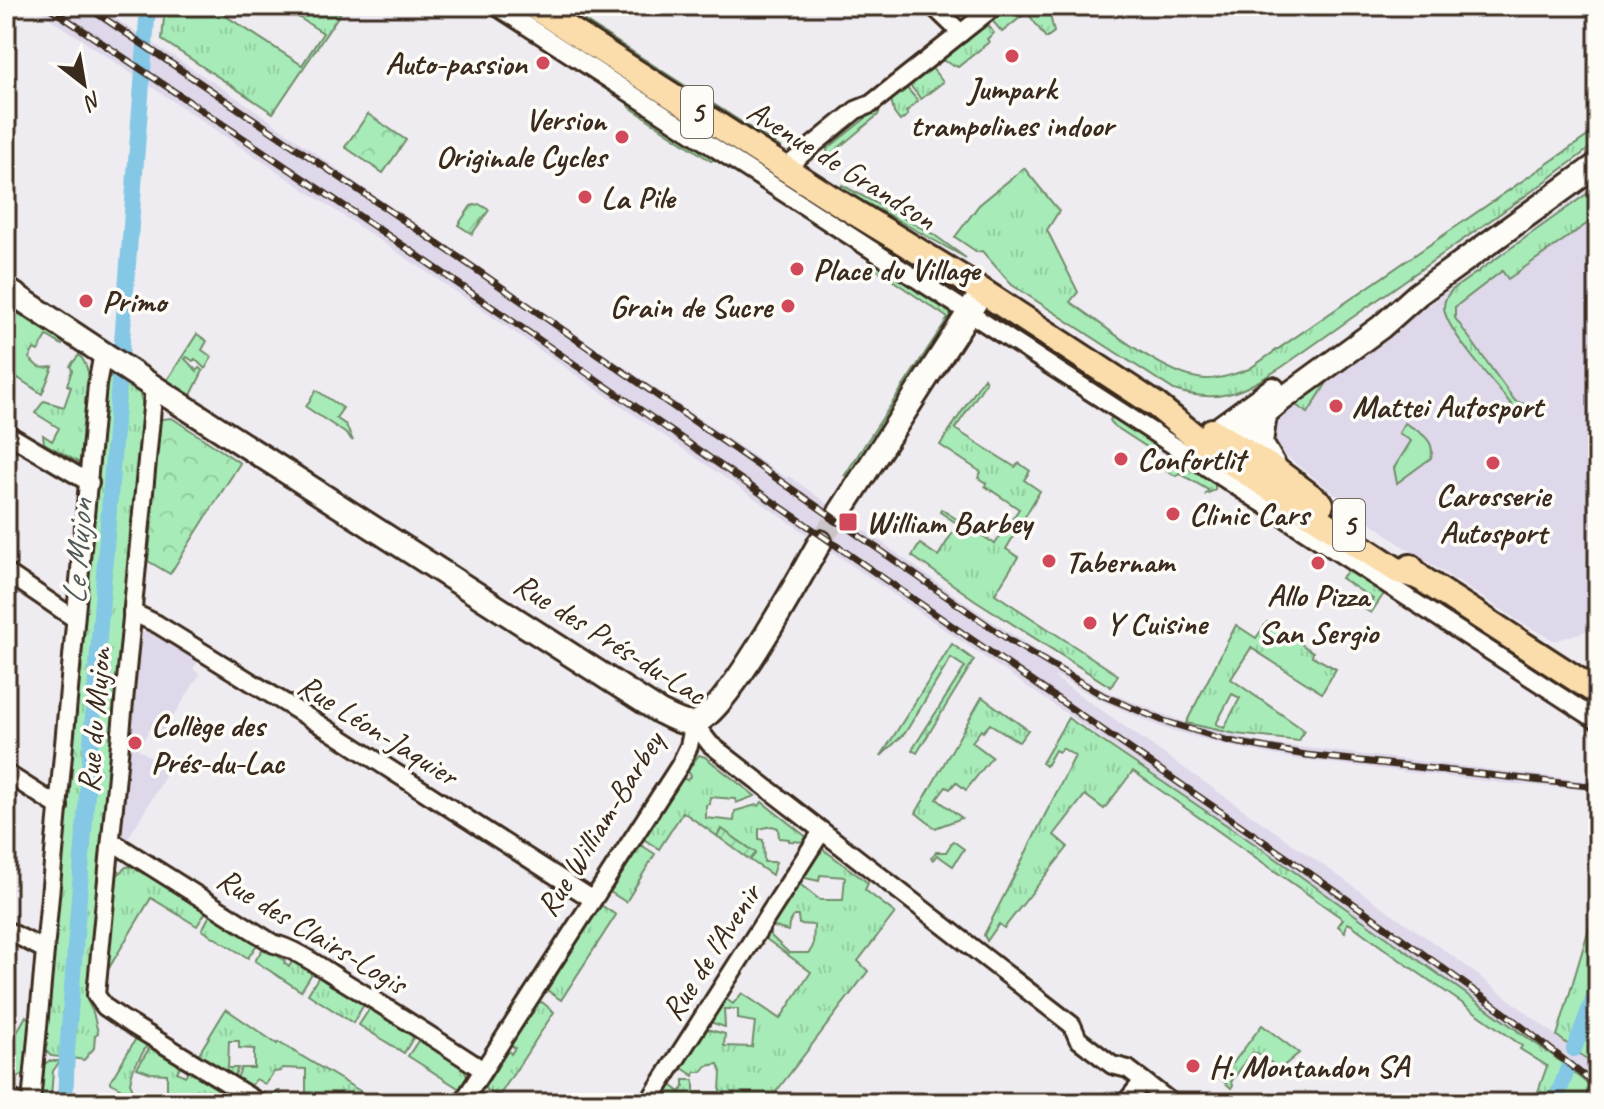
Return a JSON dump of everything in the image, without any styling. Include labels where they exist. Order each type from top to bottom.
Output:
[{"type":"main road","name":"Avenue de Grandson","points":[[533,6],[785,168],[976,302],[1219,442],[1278,472],[1352,527],[1405,561],[1419,577],[1598,693]]},
{"type":"main road","name":"Avenue de Grandson","points":[[1219,442],[1398,571],[1419,577]]},
{"type":"street","points":[[496,6],[976,302],[1598,721]]},
{"type":"street","points":[[933,6],[961,33]]},
{"type":"street","points":[[785,168],[856,110],[871,104],[995,6]]},
{"type":"street","points":[[1219,442],[1265,413],[1381,327],[1418,294],[1598,164]]},
{"type":"street","name":"Rue des Prés-du-Lac","points":[[6,289],[660,712],[683,722],[694,723],[710,744],[1072,1025],[1078,1039],[1112,1065],[1128,1069],[1172,1103]]},
{"type":"street","points":[[1219,442],[1388,309],[1418,294]]},
{"type":"street","points":[[840,512],[976,302]]},
{"type":"street","points":[[31,1103],[99,371],[105,354]]},
{"type":"street","name":"Rue du Mujon","points":[[147,383],[132,612],[96,995],[105,1007],[260,1103]]},
{"type":"street","name":"5","points":[[1265,413],[1261,443],[1278,472]]},
{"type":"street","points":[[6,433],[90,483]]},
{"type":"street","name":"Rue William-Barbey","points":[[462,1103],[680,765],[689,746],[694,723],[716,708],[727,695],[820,542]]},
{"type":"street","points":[[6,572],[75,619]]},
{"type":"street","name":"Rue Léon-Jaquier","points":[[132,612],[157,624],[324,727],[592,899]]},
{"type":"street","points":[[6,773],[59,807]]},
{"type":"street","name":"Rue de l'Avenir","points":[[648,1103],[822,831]]},
{"type":"street","name":"Rue des Clairs-Logis","points":[[111,841],[274,944],[311,961],[371,997],[483,1070]]},
{"type":"street","points":[[6,930],[45,950]]},
{"type":"street","points":[[1125,1103],[1143,1081]]},
{"type":"street","points":[[6,1095],[19,1103]]},
{"type":"shaded area","points":[[35,6],[96,6],[254,109],[774,470],[787,478],[789,476],[983,615],[1106,691],[1186,723],[1264,743],[1598,782],[1598,791],[1294,759],[1228,746],[1163,728],[1054,677],[1457,959],[1598,1068],[1598,1093],[1552,1055],[1268,853],[443,283]]},
{"type":"shaded area","points":[[1598,183],[1598,627],[1555,641],[1398,543],[1286,456],[1269,437],[1273,424],[1284,409]]},
{"type":"shaded area","name":"Collège des Prés-du-Lac","points":[[152,630],[199,659],[193,669],[200,674],[161,736],[150,729],[138,749],[164,766],[169,757],[175,760],[126,842],[119,827],[137,638]]},
{"type":"green space","points":[[165,6],[210,6],[302,65],[323,33],[281,6],[345,6],[273,113],[162,40]]},
{"type":"green space","points":[[1005,6],[1035,6],[1002,32],[990,18]]},
{"type":"green space","points":[[1042,6],[1048,6],[1054,32],[1046,38],[1030,16]]},
{"type":"green space","points":[[585,21],[780,147],[777,151],[582,24]]},
{"type":"green space","points":[[986,22],[994,33],[987,39],[989,42],[958,67],[944,61],[944,55]]},
{"type":"green space","points":[[931,67],[943,82],[921,99],[909,84]]},
{"type":"green space","points":[[906,87],[918,101],[900,121],[894,113],[891,99]]},
{"type":"green space","points":[[626,97],[718,157],[711,161],[631,108],[624,99]]},
{"type":"green space","points":[[880,110],[878,115],[830,155],[835,165],[828,162],[827,149]]},
{"type":"green space","points":[[368,114],[406,140],[383,173],[345,147]]},
{"type":"green space","points":[[1598,129],[1598,142],[1542,184],[1282,367],[1230,394],[1205,396],[1174,390],[1012,285],[982,251],[977,252],[955,237],[979,205],[1024,168],[1059,211],[1047,230],[1078,292],[1070,302],[1136,349],[1173,370],[1191,377],[1217,378],[1249,369]]},
{"type":"green space","points":[[842,185],[933,234],[966,258],[845,191]]},
{"type":"green space","points":[[1598,186],[1598,216],[1508,279],[1502,271],[1455,307],[1455,318],[1515,401],[1530,406],[1531,411],[1514,408],[1453,329],[1446,317],[1445,300],[1452,290]]},
{"type":"green space","points":[[479,204],[489,210],[472,234],[458,225],[471,206]]},
{"type":"green space","points":[[832,211],[942,283],[949,291],[828,212]]},
{"type":"green space","points":[[876,262],[949,309],[952,321],[854,472],[845,475],[948,318],[873,267]]},
{"type":"green space","points":[[6,306],[64,343],[62,345],[47,336],[38,351],[34,349],[29,358],[38,367],[53,367],[42,394],[6,370]]},
{"type":"green space","points":[[197,334],[207,341],[202,350],[212,357],[205,369],[195,359],[185,359],[197,371],[199,368],[203,371],[190,397],[166,382]]},
{"type":"green space","points":[[1031,343],[1197,448],[1196,453],[1034,349]]},
{"type":"green space","points":[[79,355],[86,365],[90,391],[80,463],[44,443],[43,435],[52,441],[59,428],[35,413],[44,401],[64,407],[71,387],[67,385],[72,370],[70,366]]},
{"type":"green space","points":[[114,375],[117,377],[61,1057],[51,1056],[44,1049],[104,380]]},
{"type":"green space","points":[[1331,376],[1308,413],[1291,402]]},
{"type":"green space","points":[[984,378],[986,382],[955,429],[1015,467],[1019,463],[1030,471],[1024,480],[1040,491],[1006,549],[1018,557],[995,594],[1118,675],[1111,687],[912,556],[920,544],[938,556],[958,524],[940,512],[941,509],[995,544],[1019,509],[985,486],[986,483],[978,478],[981,472],[940,445]]},
{"type":"green space","points":[[124,382],[139,391],[143,405],[87,1000],[98,1033],[94,1048],[84,1060],[71,1058]]},
{"type":"green space","points":[[316,390],[343,408],[336,418],[346,425],[353,441],[306,407]]},
{"type":"green space","points":[[1113,416],[1158,444],[1158,448],[1153,451],[1113,425],[1110,420]]},
{"type":"green space","points":[[172,418],[240,463],[170,574],[148,561],[153,512],[149,509],[157,425],[162,419]]},
{"type":"green space","points":[[1405,423],[1429,441],[1432,451],[1431,458],[1397,483],[1394,468],[1411,441],[1399,433]]},
{"type":"green space","points":[[1178,458],[1215,482],[1215,490],[1206,494],[1208,490],[1179,473],[1176,476],[1166,470]]},
{"type":"green space","points":[[1350,569],[1385,592],[1371,613],[1366,610],[1373,599],[1341,578]]},
{"type":"green space","points":[[1420,596],[1543,671],[1575,695],[1576,699]]},
{"type":"green space","points":[[1267,622],[1313,652],[1312,656],[1336,669],[1322,693],[1251,648],[1231,679],[1304,730],[1299,741],[1236,734],[1186,723],[1236,625],[1256,638]],"holes":[[[1232,694],[1240,698],[1224,728],[1216,724]]]},
{"type":"green space","points":[[952,644],[974,660],[917,753],[912,750],[965,667],[951,658],[905,733],[881,756]]},
{"type":"green space","points":[[982,697],[1028,730],[1019,742],[990,724],[983,732],[981,730],[972,742],[992,757],[966,790],[956,782],[950,789],[946,787],[937,799],[962,818],[935,828],[916,813]]},
{"type":"green space","points":[[1068,718],[1268,853],[1552,1055],[1590,1086],[1584,1103],[1534,1103],[1547,1066],[1352,925],[1347,923],[1345,932],[1338,926],[1343,919],[1133,771],[1104,809],[1085,795],[1054,835],[1068,847],[1004,928],[999,924],[987,941],[984,935],[1075,756],[1062,748],[1059,752],[1055,750],[1046,766],[1042,763]]},
{"type":"green space","points":[[699,755],[755,796],[736,803],[735,799],[710,797],[706,805],[706,818],[734,821],[735,811],[759,806],[762,802],[809,839],[807,842],[789,841],[779,838],[778,828],[759,829],[764,862],[776,862],[772,875],[750,860],[755,852],[721,829],[717,836],[683,812],[659,849],[645,840],[682,778],[687,780],[691,775],[687,771]]},
{"type":"green space","points":[[722,829],[756,853],[750,860],[717,836]]},
{"type":"green space","points":[[953,841],[964,849],[953,866],[937,855],[933,860],[931,858],[936,852],[946,852]]},
{"type":"green space","points":[[641,845],[655,854],[626,902],[610,892]]},
{"type":"green space","points":[[819,846],[868,883],[865,890],[895,913],[858,961],[868,971],[770,1103],[735,1103],[730,1100],[727,1103],[654,1103],[668,1083],[680,1092],[684,1080],[694,1080],[694,1092],[720,1092],[721,1072],[718,1064],[695,1072],[694,1076],[679,1066],[703,1028],[725,1034],[724,1046],[752,1047],[755,1022],[738,1019],[738,1009],[724,1009],[725,1027],[707,1021],[723,997],[733,1004],[742,993],[780,1019],[811,972],[762,936],[765,930],[770,931],[770,935],[789,953],[809,953],[813,946],[814,925],[799,924],[798,916],[794,916],[788,931],[774,927],[771,920],[797,882],[820,900],[843,900],[845,877],[820,875],[819,881],[801,877]]},
{"type":"green space","points":[[135,866],[207,910],[197,926],[151,898],[106,973],[114,878],[126,867]]},
{"type":"green space","points":[[1598,898],[1598,1068],[1557,1036]]},
{"type":"green space","points":[[601,905],[616,915],[561,1000],[547,990]]},
{"type":"green space","points":[[211,913],[258,943],[248,958],[202,930]]},
{"type":"green space","points":[[264,947],[289,967],[293,960],[310,970],[311,975],[301,991],[255,961]]},
{"type":"green space","points":[[319,976],[362,1002],[363,1006],[353,1023],[308,994]]},
{"type":"green space","points":[[542,1002],[554,1012],[499,1096],[486,1090],[508,1050],[511,1054],[515,1048],[511,1045],[538,1003]]},
{"type":"green space","points":[[370,1008],[412,1033],[413,1038],[404,1053],[359,1025]]},
{"type":"green space","points":[[226,1009],[277,1044],[380,1103],[266,1101],[278,1091],[281,1100],[306,1100],[306,1069],[282,1068],[274,1072],[265,1084],[256,1079],[249,1089],[236,1081],[241,1068],[254,1068],[254,1049],[239,1048],[239,1041],[229,1041],[228,1068],[238,1068],[233,1079],[197,1057]]},
{"type":"green space","points":[[26,1016],[31,1021],[26,1073],[11,1081],[6,1078],[6,1052]]},
{"type":"green space","points":[[1262,1025],[1299,1053],[1280,1069],[1257,1053],[1252,1053],[1231,1082],[1231,1088],[1221,1079]]},
{"type":"green space","points":[[138,1035],[149,1042],[133,1069],[130,1083],[135,1094],[167,1092],[167,1074],[137,1068],[152,1044],[182,1063],[177,1072],[185,1076],[190,1068],[230,1093],[225,1103],[144,1103],[110,1082]]},
{"type":"green space","points":[[420,1038],[464,1067],[468,1080],[463,1091],[408,1056]]},
{"type":"green space","points":[[49,1061],[60,1061],[53,1071],[51,1097],[58,1097],[57,1103],[39,1103],[43,1065]]},
{"type":"waterway","name":"Le Mujon","points":[[65,1103],[148,6]]},
{"type":"waterway","points":[[1574,1049],[1598,987]]},
{"type":"waterway","points":[[1555,1103],[1568,1068]]},
{"type":"tunnel","points":[[820,542],[840,512]]},
{"type":"railway","points":[[47,6],[408,249],[1361,909],[1502,1011],[1598,1087]]},
{"type":"railway","points":[[86,6],[461,259],[1012,642],[1104,696],[1164,721],[1229,741],[1306,755],[1598,787]]},
{"type":"place","name":"Jumpark trampolines indoor","points":[[1012,56]]},
{"type":"place","name":"Auto-passion","points":[[543,63]]},
{"type":"place","name":"Version Originale Cycles","points":[[622,137]]},
{"type":"place","name":"La Pile","points":[[585,197]]},
{"type":"place","name":"Place du Village","points":[[797,269]]},
{"type":"place","name":"Primo","points":[[86,301]]},
{"type":"place","name":"Grain de Sucre","points":[[788,306]]},
{"type":"place","name":"Mattei Autosport","points":[[1336,406]]},
{"type":"place","name":"Confortlit","points":[[1121,459]]},
{"type":"place","name":"Carosserie Autosport","points":[[1493,463]]},
{"type":"place","name":"Clinic Cars","points":[[1173,514]]},
{"type":"place","name":"William Barbey","points":[[848,522]]},
{"type":"place","name":"Tabernam","points":[[1049,561]]},
{"type":"place","name":"Allo Pizza San Sergio","points":[[1318,563]]},
{"type":"place","name":"Y Cuisine","points":[[1090,623]]},
{"type":"place","name":"Collège des Prés-du-Lac","points":[[135,743]]},
{"type":"place","name":"H. Montandon SA","points":[[1193,1066]]}]
